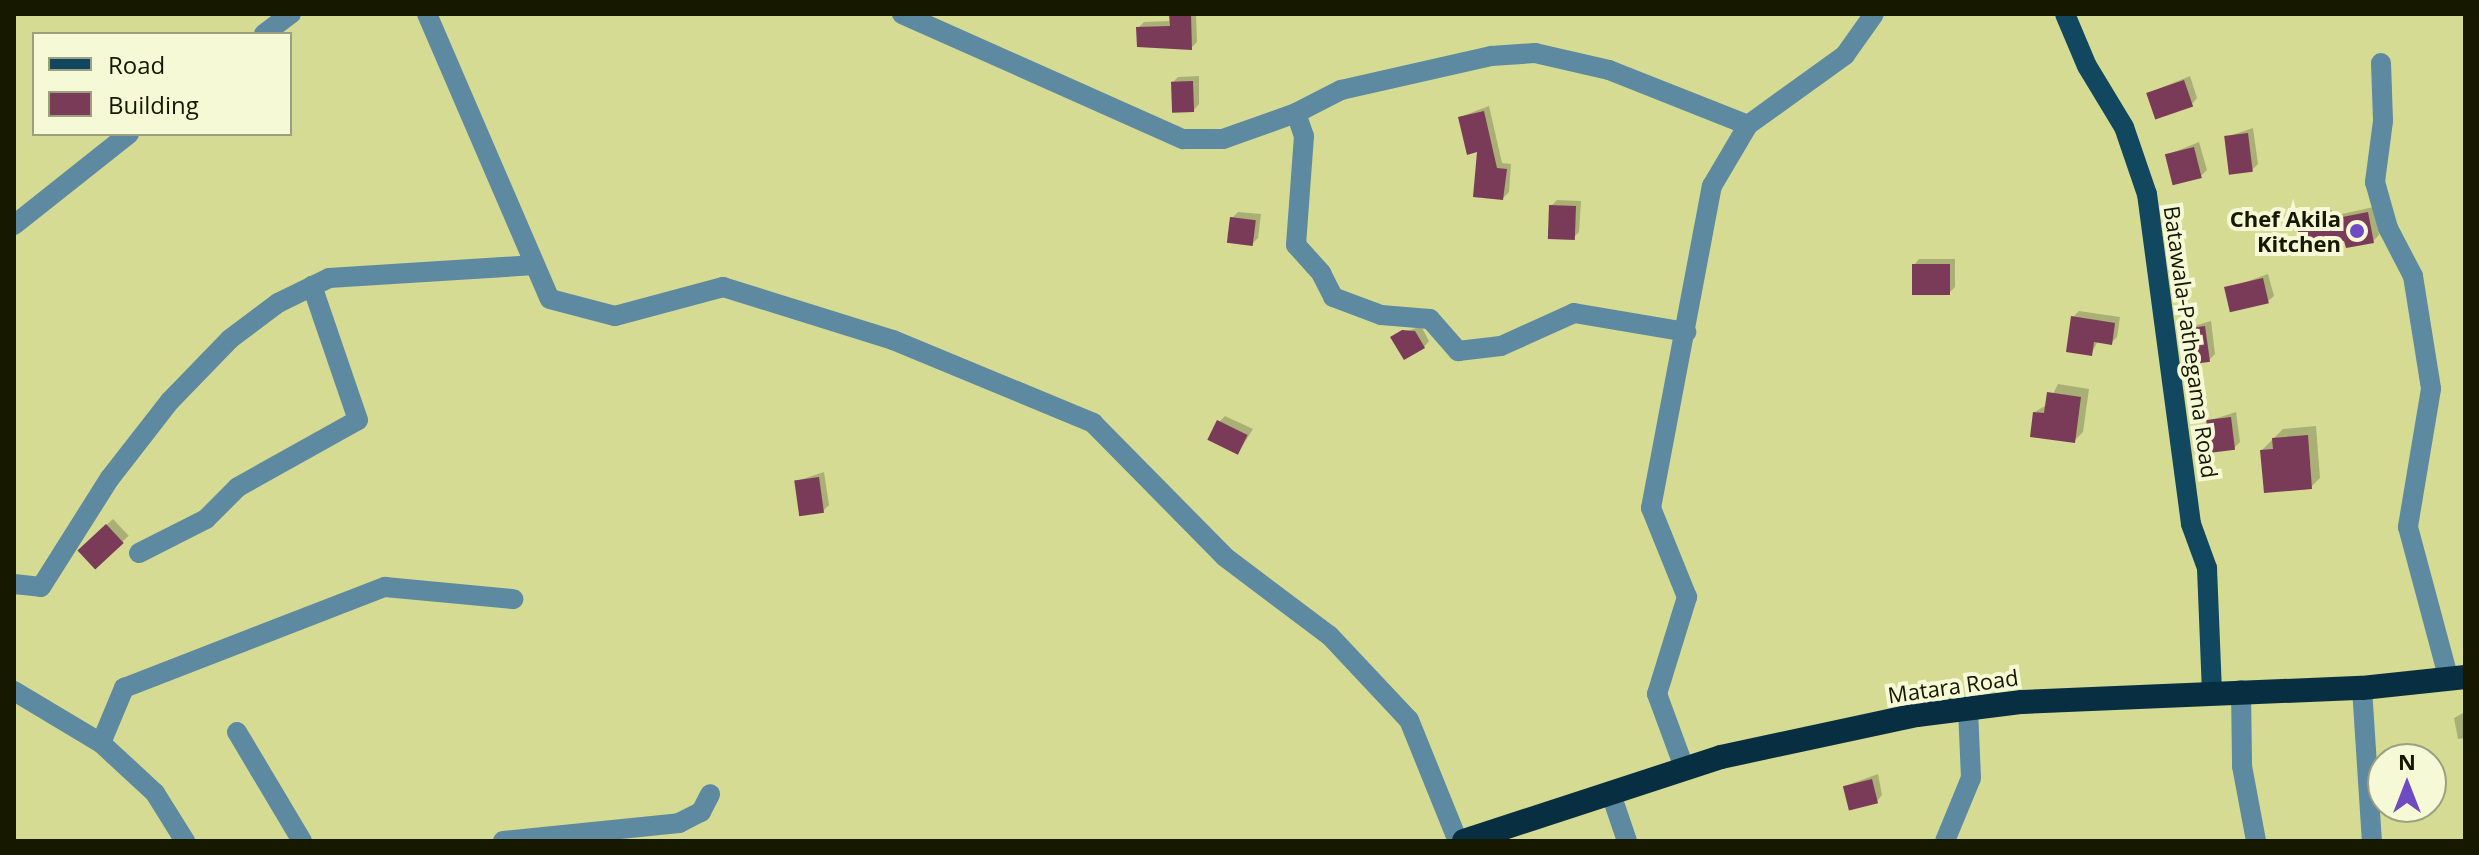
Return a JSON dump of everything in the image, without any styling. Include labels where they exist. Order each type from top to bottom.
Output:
[{"type":"highway","name":"Matara Road","points":[[1461,841],[1757,747],[1968,708],[2212,691],[2362,688],[2457,678]]},
{"type":"main road","name":"Batawala-Pathegama Road","points":[[2065,14],[2087,66],[2124,127],[2147,194],[2191,524],[2207,568],[2212,691]]},
{"type":"street","points":[[267,32],[291,14]]},
{"type":"street","points":[[427,14],[550,299],[615,316],[723,287],[893,340],[1093,423],[1225,557],[1330,636],[1409,720],[1461,841]]},
{"type":"street","points":[[902,14],[1183,139],[1223,139],[1296,113],[1341,90],[1491,56],[1535,53],[1609,70],[1748,125]]},
{"type":"street","points":[[1685,770],[1657,694],[1687,597],[1651,508],[1712,186],[1748,125],[1845,55],[1874,14]]},
{"type":"street","points":[[2381,63],[2383,121],[2375,182],[2388,228],[2413,276],[2431,389],[2408,527],[2457,678]]},
{"type":"street","points":[[1296,113],[1304,136],[1296,245],[1321,273],[1333,297],[1381,315],[1430,319],[1458,351],[1501,346],[1574,313],[1686,332]]},
{"type":"street","points":[[14,225],[126,136]]},
{"type":"street","points":[[14,584],[41,587],[110,478],[170,401],[230,339],[278,303],[312,286],[345,276],[535,265]]},
{"type":"street","points":[[139,553],[206,519],[238,487],[358,420],[312,286]]},
{"type":"street","points":[[101,743],[124,688],[385,587],[513,599]]},
{"type":"street","points":[[2362,688],[2372,841]]},
{"type":"street","points":[[2241,690],[2242,766],[2256,841]]},
{"type":"street","points":[[14,691],[101,743],[155,793],[185,841]]},
{"type":"street","points":[[1945,841],[1971,778],[1968,708]]},
{"type":"street","points":[[237,732],[302,841]]},
{"type":"street","points":[[503,841],[679,823],[701,812],[710,794]]},
{"type":"street","points":[[1611,794],[1627,841]]},
{"type":"building","points":[[1169,14],[1191,14],[1192,50],[1137,47],[1136,27],[1170,26]]},
{"type":"building","points":[[2184,80],[2193,106],[2155,119],[2146,93]]},
{"type":"building","points":[[1193,81],[1194,112],[1172,113],[1171,82]]},
{"type":"building","points":[[1484,111],[1497,168],[1507,169],[1503,200],[1473,197],[1477,152],[1467,155],[1458,117]]},
{"type":"building","points":[[2248,133],[2253,172],[2229,175],[2224,136]]},
{"type":"building","points":[[2194,147],[2202,178],[2173,185],[2165,154]]},
{"type":"building","points":[[1549,205],[1576,206],[1575,240],[1548,239]]},
{"type":"building","points":[[2368,212],[2374,243],[2346,248],[2344,241],[2299,245],[2297,218],[2327,215],[2327,220]]},
{"type":"building","points":[[1230,217],[1256,220],[1253,246],[1227,243]]},
{"type":"building","points":[[1912,264],[1950,264],[1950,295],[1912,295]]},
{"type":"building","points":[[2263,278],[2269,303],[2230,312],[2224,287]]},
{"type":"building","points":[[2071,316],[2115,323],[2112,345],[2094,342],[2092,356],[2066,352]]},
{"type":"building","points":[[2205,326],[2210,362],[2183,365],[2178,330]]},
{"type":"building","points":[[1402,330],[1415,331],[1425,348],[1404,360],[1390,337]]},
{"type":"building","points":[[2047,392],[2081,397],[2075,443],[2030,437],[2033,412],[2044,413]]},
{"type":"building","points":[[2231,417],[2235,450],[2210,453],[2206,420]]},
{"type":"building","points":[[1217,420],[1248,435],[1238,455],[1207,440]]},
{"type":"building","points":[[2308,435],[2312,489],[2264,493],[2260,450],[2273,449],[2272,438]]},
{"type":"building","points":[[819,477],[824,513],[799,516],[794,480]]},
{"type":"building","points":[[106,524],[124,543],[95,570],[77,551]]},
{"type":"building","points":[[1872,779],[1878,803],[1849,811],[1843,786]]},
{"type":"place","name":"Chef Akila Kitchen","points":[[2357,231]]}]
